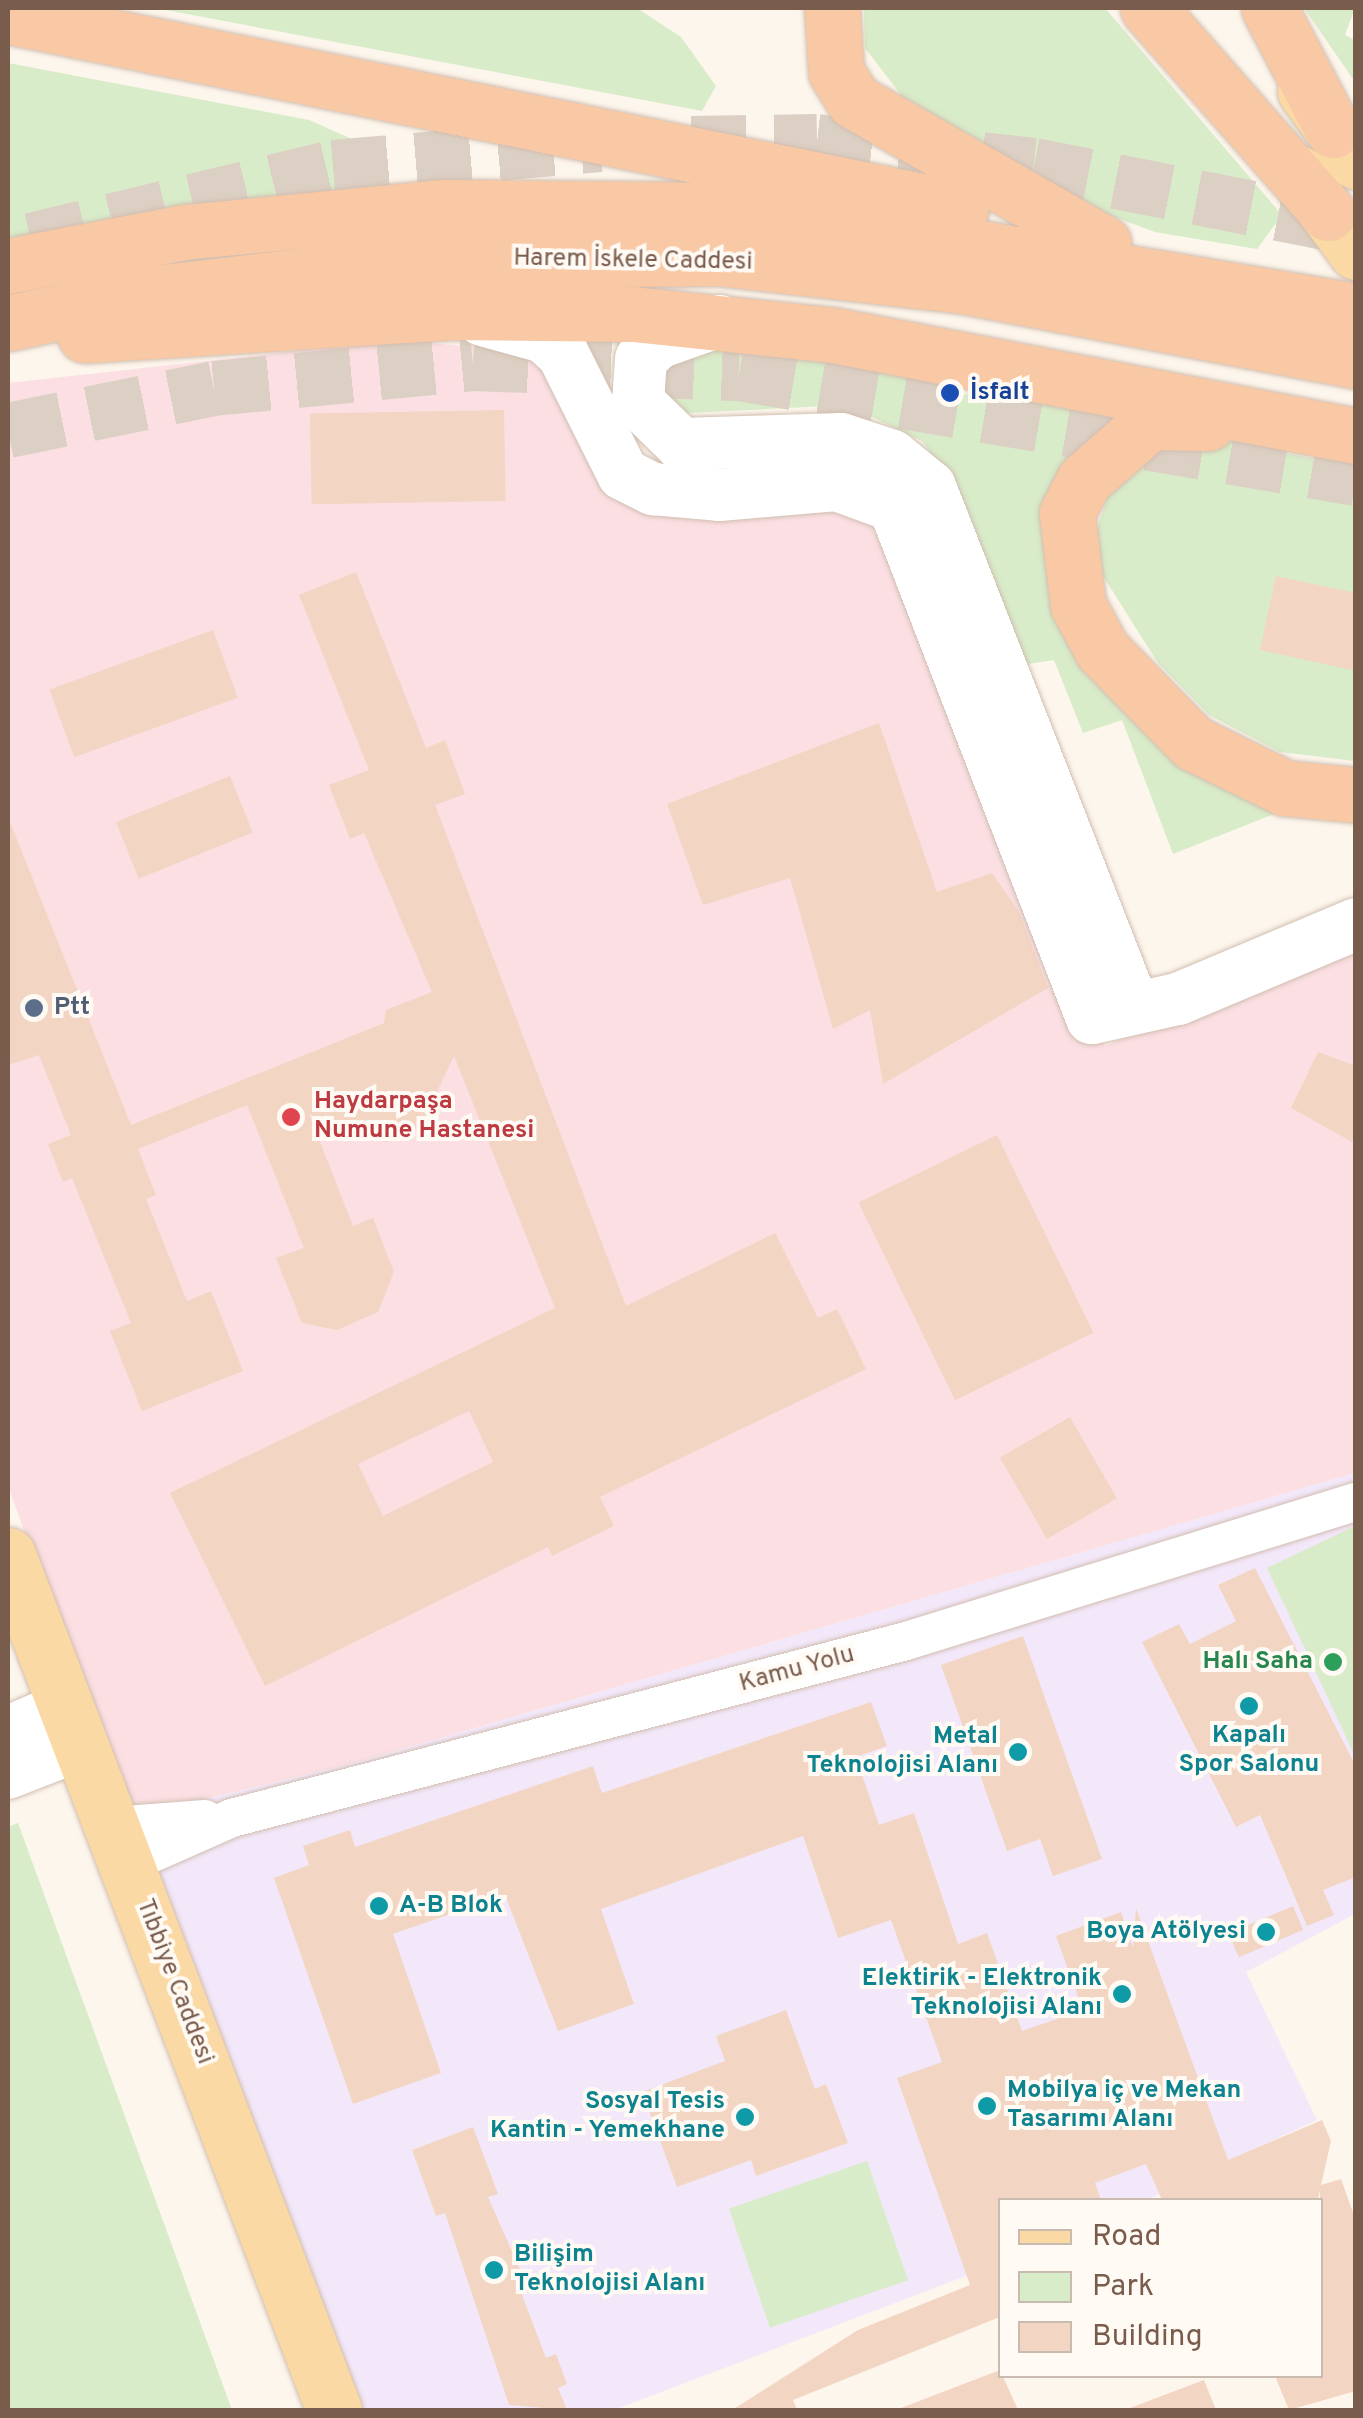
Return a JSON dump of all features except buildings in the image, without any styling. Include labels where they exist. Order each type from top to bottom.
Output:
[{"type":"highway","points":[[832,8],[836,72],[854,101],[1103,243],[1356,361]]},
{"type":"highway","points":[[1148,8],[1342,232]]},
{"type":"highway","points":[[1269,8],[1344,145]]},
{"type":"highway","points":[[8,16],[799,171],[1103,243]]},
{"type":"highway","name":"Harem İskele Caddesi","points":[[8,266],[184,232],[444,208],[734,210],[1256,315]]},
{"type":"highway","name":"Harem İskele Caddesi","points":[[8,323],[299,273],[568,254],[720,258],[1256,315]]},
{"type":"highway","points":[[1256,315],[1356,311]]},
{"type":"highway","points":[[8,340],[451,312],[720,321],[1353,436]]},
{"type":"highway","points":[[1353,436],[1150,422],[1110,448],[1084,480],[1067,514],[1066,554],[1102,650],[1157,715],[1248,774],[1356,795]]},
{"type":"main road","points":[[1177,8],[1342,232]]},
{"type":"main road","points":[[1246,8],[1344,145]]},
{"type":"main road","points":[[451,312],[544,337],[562,354],[623,474],[653,488],[719,495],[837,486],[894,506],[1113,1013]]},
{"type":"main road","points":[[720,321],[658,342],[641,359],[638,402],[680,444],[841,439],[892,456],[930,486],[1113,1013]]},
{"type":"main road","points":[[1113,1013],[1353,928]]},
{"type":"main road","name":"Tıbbiye Caddesi","points":[[8,1555],[334,2410]]},
{"type":"street","name":"Kamu Yolu","points":[[121,1845],[906,1641],[1356,1502]]},
{"type":"street","points":[[8,1730],[74,1725]]},
{"type":"street","points":[[8,1775],[74,1725]]},
{"type":"shaded area","points":[[395,340],[540,353],[594,470],[864,508],[1105,1046],[1355,938],[1355,1473],[350,1764],[128,1817],[8,1486],[8,383]]},
{"type":"shaded area","points":[[1355,1473],[1355,1914],[1246,1972],[1317,2120],[1151,2198],[998,2198],[998,2264],[614,2410],[352,2410],[128,1817],[350,1764]]},
{"type":"green space","points":[[155,8],[637,8],[681,37],[716,86],[702,111]]},
{"type":"green space","points":[[864,8],[1105,8],[1282,215],[1257,249],[1155,232],[1065,199],[925,126],[865,48]]},
{"type":"green space","points":[[1304,8],[1355,8],[1345,35],[1355,40],[1355,82]]},
{"type":"green space","points":[[8,63],[309,120],[354,140],[361,174],[339,192],[8,246]]},
{"type":"green space","points":[[667,344],[886,365],[943,396],[1052,388],[1142,397],[1048,561],[1284,810],[1173,854],[1122,720],[1083,733],[1054,660],[1022,665],[943,470],[922,441],[847,405],[668,414],[648,363]]},
{"type":"green space","points":[[1205,437],[1355,467],[1355,761],[1280,752],[1209,715],[1158,663],[1103,576],[1093,541],[1111,486],[1144,451]]},
{"type":"green space","name":"Halı Saha","points":[[1355,1526],[1355,1756],[1267,1568]]},
{"type":"green space","points":[[18,1823],[232,2410],[8,2410],[8,1827]]},
{"type":"green space","points":[[867,2161],[908,2280],[770,2328],[729,2209]]},
{"type":"tunnel","points":[[691,143],[817,141],[1034,165],[1356,228]]},
{"type":"tunnel","points":[[31,240],[333,167],[600,144]]},
{"type":"tunnel","points":[[8,430],[214,388],[473,363],[739,373],[1356,478]]},
{"type":"place","name":"İsfalt","points":[[950,393]]},
{"type":"place","name":"Ptt","points":[[34,1008]]},
{"type":"place","name":"Haydarpaşa Numune Hastanesi","points":[[291,1117]]},
{"type":"place","name":"Halı Saha","points":[[1333,1662]]},
{"type":"place","name":"Kapalı Spor Salonu","points":[[1249,1706]]},
{"type":"place","name":"Metal Teknolojisi Alanı","points":[[1018,1752]]},
{"type":"place","name":"A-B Blok","points":[[379,1906]]},
{"type":"place","name":"Boya Atölyesi","points":[[1266,1932]]},
{"type":"place","name":"Elektirik - Elektronik Teknolojisi Alanı","points":[[1122,1994]]},
{"type":"place","name":"Mobilya iç ve Mekan Tasarımı Alanı","points":[[987,2106]]},
{"type":"place","name":"Sosyal Tesis Kantin - Yemekhane","points":[[745,2117]]},
{"type":"place","name":"Bilişim Teknolojisi Alanı","points":[[494,2270]]}]
